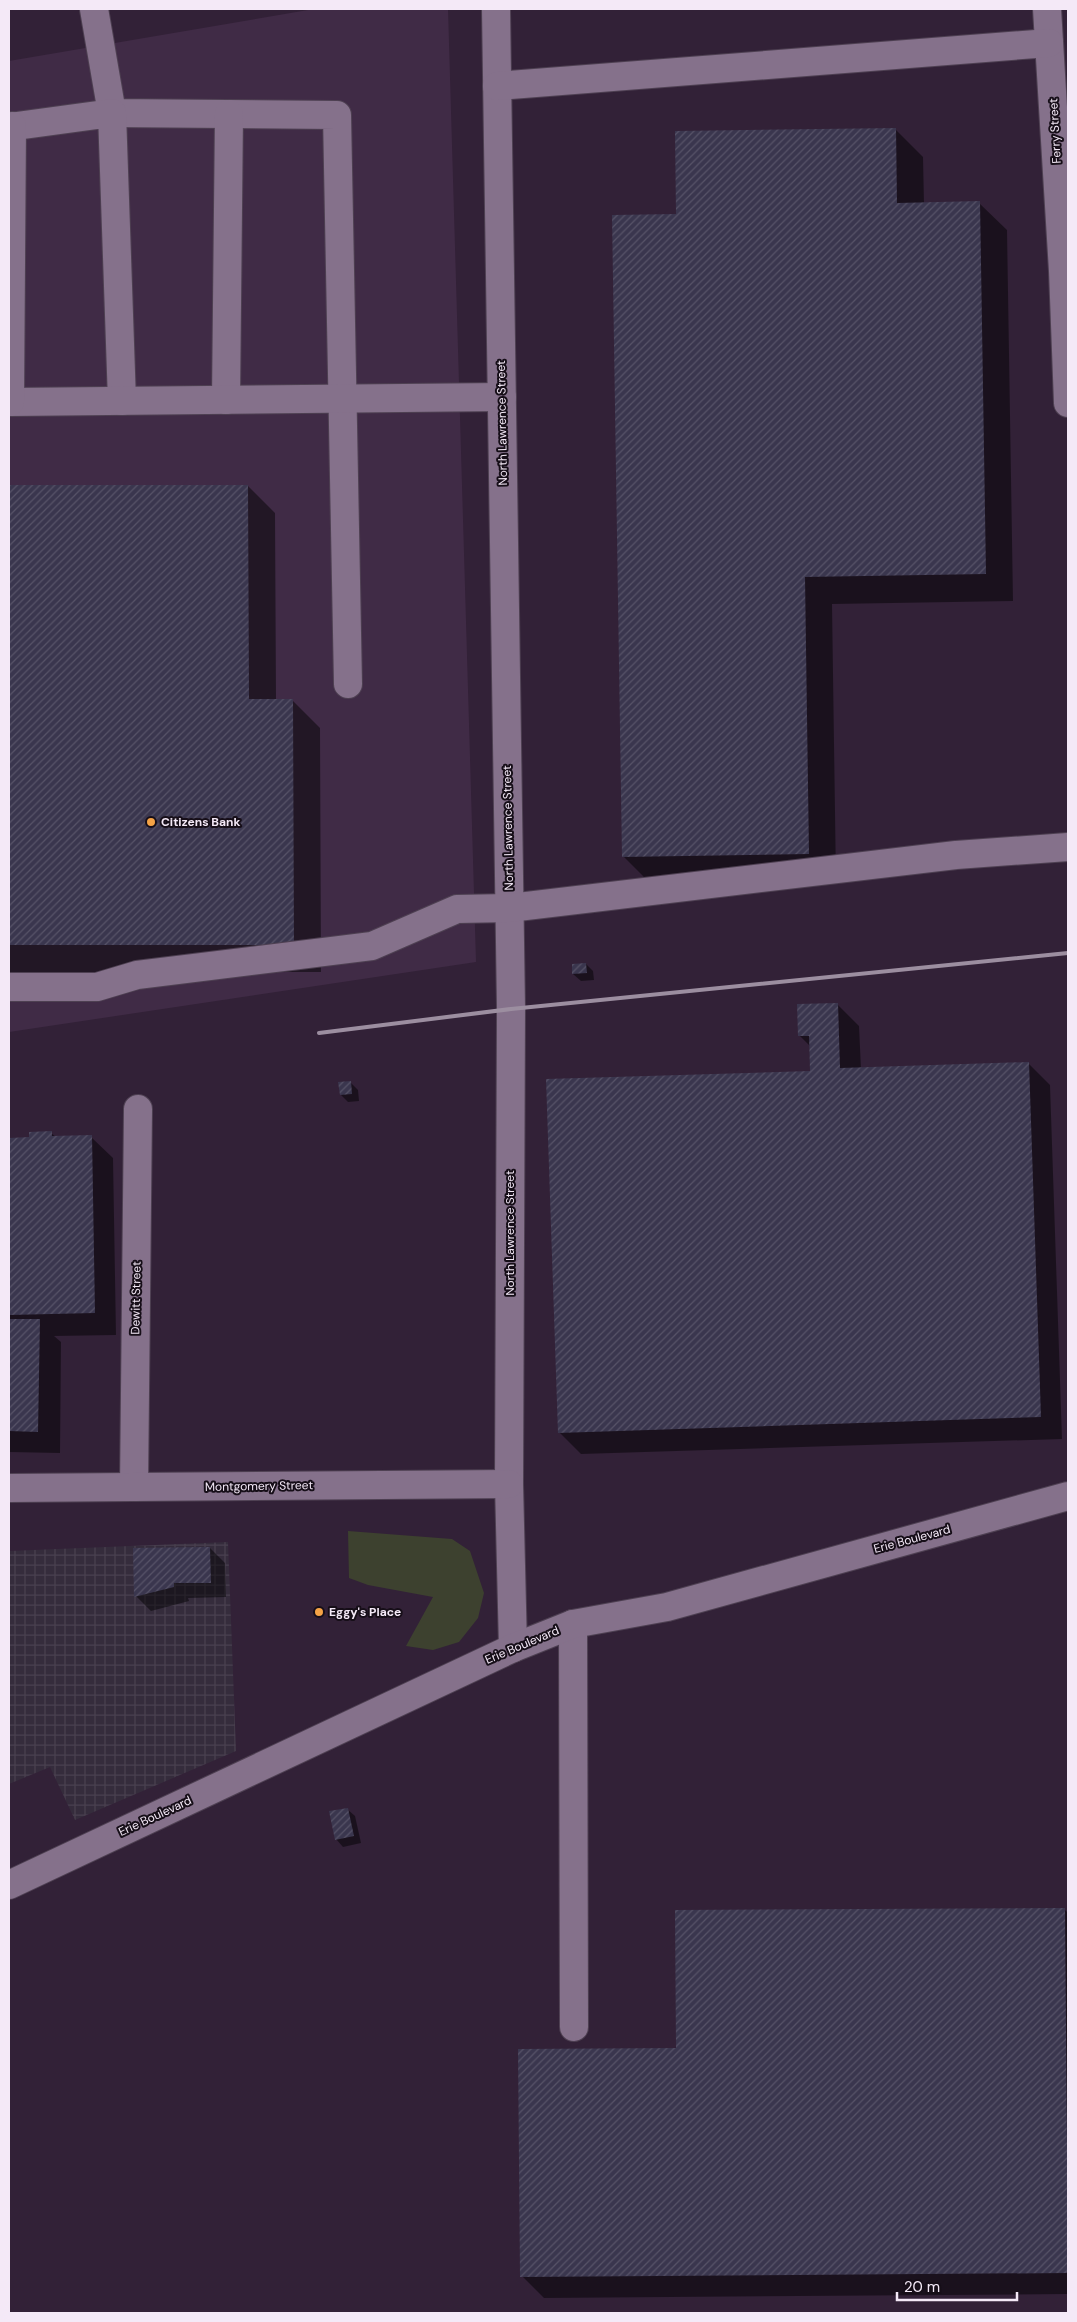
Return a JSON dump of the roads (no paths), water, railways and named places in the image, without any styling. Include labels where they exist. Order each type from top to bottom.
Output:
[{"type":"street","points":[[94,9],[112,113],[122,401]]},
{"type":"street","name":"North Lawrence Street","points":[[496,9],[510,908],[509,1484],[514,1648]]},
{"type":"street","name":"Ferry Street","points":[[1047,9],[1066,270],[1068,403]]},
{"type":"street","points":[[497,86],[1049,43]]},
{"type":"street","points":[[348,684],[342,399],[337,115],[112,113],[10,127],[9,402],[342,399],[502,397]]},
{"type":"street","points":[[226,400],[229,114]]},
{"type":"street","points":[[9,987],[97,988],[138,975],[372,946],[457,909],[510,908],[956,855],[1068,847]]},
{"type":"street","name":"Dewitt Street","points":[[134,1487],[138,1109]]},
{"type":"street","name":"Montgomery Street","points":[[9,1488],[509,1484]]},
{"type":"street","name":"Erie Boulevard","points":[[9,1885],[514,1648],[573,1624],[667,1607],[1068,1496]]},
{"type":"street","points":[[573,1624],[574,2028]]},
{"type":"railway","points":[[319,1033],[511,1009],[1068,953]]},
{"type":"place","name":"Citizens Bank","points":[[151,822]]},
{"type":"place","name":"Eggy's Place","points":[[319,1612]]}]
